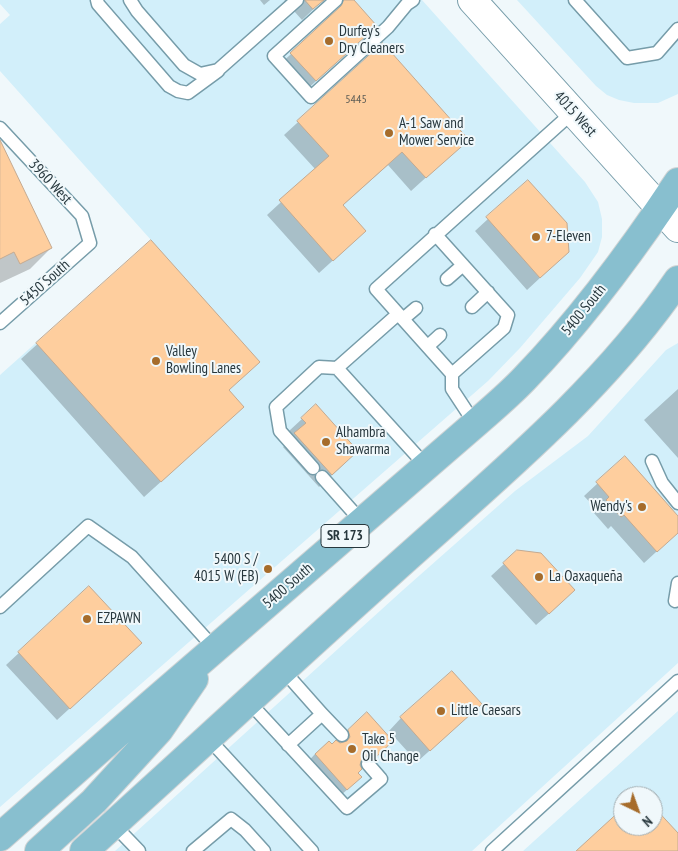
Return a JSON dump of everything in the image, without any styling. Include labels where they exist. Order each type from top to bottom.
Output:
[{"type":"main road","name":"SR 173","points":[[669,218],[678,182]]},
{"type":"main road","name":"5400 South","points":[[0,837],[150,704],[475,424],[525,378],[578,319],[630,252],[669,218]]},
{"type":"main road","points":[[84,851],[517,458],[588,391],[649,319],[678,280]]},
{"type":"main road","points":[[39,851],[94,801],[159,730],[215,649]]},
{"type":"street","name":"4015 West","points":[[472,0],[669,218]]},
{"type":"lane","points":[[96,0],[169,86],[178,91],[188,93],[204,82],[297,0]]},
{"type":"lane","points":[[130,0],[136,12],[184,65],[200,74],[218,70]]},
{"type":"lane","points":[[336,0],[274,56],[312,97],[388,28],[407,4],[413,0]]},
{"type":"lane","points":[[575,0],[627,58],[657,53],[678,28]]},
{"type":"lane","points":[[475,424],[452,389],[452,374],[376,289],[573,112]]},
{"type":"lane","name":"3960 West","points":[[0,128],[82,216],[90,243]]},
{"type":"lane","points":[[435,234],[508,315],[504,328],[452,374]]},
{"type":"lane","name":"5450 South","points":[[0,323],[90,243]]},
{"type":"lane","points":[[447,280],[463,265]]},
{"type":"lane","points":[[472,307],[488,292]]},
{"type":"lane","points":[[362,522],[280,431],[276,408],[319,367],[337,368],[401,317],[416,308]]},
{"type":"lane","points":[[428,346],[440,335]]},
{"type":"lane","points":[[337,368],[426,466]]},
{"type":"lane","points":[[652,461],[662,483],[678,503]]},
{"type":"lane","points":[[0,606],[88,526],[132,557],[215,649]]},
{"type":"lane","points":[[675,600],[678,583]]},
{"type":"lane","points":[[283,670],[342,735]]},
{"type":"lane","points":[[492,851],[678,681]]},
{"type":"lane","points":[[248,702],[347,808],[380,779],[368,764]]},
{"type":"lane","points":[[288,745],[322,714]]},
{"type":"lane","points":[[208,738],[312,851]]},
{"type":"lane","points":[[193,851],[231,820],[245,830],[264,851]]},
{"type":"lane","points":[[113,824],[138,851]]},
{"type":"shaded area","points":[[0,0],[422,0],[585,182],[598,202],[602,219],[602,237],[598,252],[580,278],[520,348],[488,381],[0,807],[0,375],[151,240],[0,71],[0,24],[10,15],[0,4]]},
{"type":"shaded area","points":[[517,0],[678,0],[678,94],[658,103],[634,103],[607,95],[596,86]]},
{"type":"shaded area","points":[[678,343],[678,663],[472,851],[115,851],[515,491],[588,436],[666,350]]},
{"type":"shaded area","points":[[678,711],[678,851],[523,851]]},
{"type":"building","points":[[305,0],[324,0],[313,9]]},
{"type":"building","name":"Durfey's Dry Cleaners","points":[[344,0],[354,0],[377,26],[316,81],[290,53],[341,6]]},
{"type":"building","points":[[383,43],[469,140],[426,178],[402,152],[343,205],[366,231],[333,261],[279,200],[329,156],[297,121]]},
{"type":"building","points":[[0,140],[52,248],[20,264],[14,252],[0,259]]},
{"type":"building","name":"7-Eleven","points":[[528,180],[567,223],[569,252],[540,278],[486,217]]},
{"type":"building","name":"Valley Bowling Lanes","points":[[151,240],[260,362],[229,390],[244,407],[161,482],[36,343]]},
{"type":"building","name":"Alhambra Shawarma","points":[[316,404],[358,451],[332,475],[294,433],[306,423],[301,418]]},
{"type":"building","name":"Wendy's","points":[[625,456],[678,516],[678,533],[657,552],[624,515],[621,517],[606,500],[609,497],[596,482]]},
{"type":"building","name":"La Oaxaqueña","points":[[517,550],[541,553],[575,590],[549,614],[503,563]]},
{"type":"building","name":"EZPAWN","points":[[89,586],[142,643],[70,709],[18,652]]},
{"type":"building","name":"Little Caesars","points":[[452,671],[482,704],[430,751],[400,717]]},
{"type":"building","name":"Take 5 Oil Change","points":[[367,712],[393,741],[374,759],[367,756],[362,758],[360,765],[362,769],[358,773],[362,777],[347,790],[315,754],[329,741],[332,744],[336,740],[340,743],[347,741],[350,737],[348,730]]},
{"type":"building","points":[[613,817],[613,836],[663,836],[663,817],[678,833],[678,851],[576,851]]},
{"type":"place","name":"Durfey's Dry Cleaners","points":[[329,41]]},
{"type":"place","name":"A-1 Saw and Mower Service","points":[[389,133]]},
{"type":"place","name":"7-Eleven","points":[[536,237]]},
{"type":"place","name":"Valley Bowling Lanes","points":[[156,361]]},
{"type":"place","name":"Alhambra Shawarma","points":[[326,442]]},
{"type":"place","name":"Wendy's","points":[[642,507]]},
{"type":"place","name":"5400 S / 4015 W (EB)","points":[[268,569]]},
{"type":"place","name":"La Oaxaqueña","points":[[539,577]]},
{"type":"place","name":"EZPAWN","points":[[87,619]]},
{"type":"place","name":"Little Caesars","points":[[441,711]]},
{"type":"place","name":"Take 5 Oil Change","points":[[352,749]]}]
